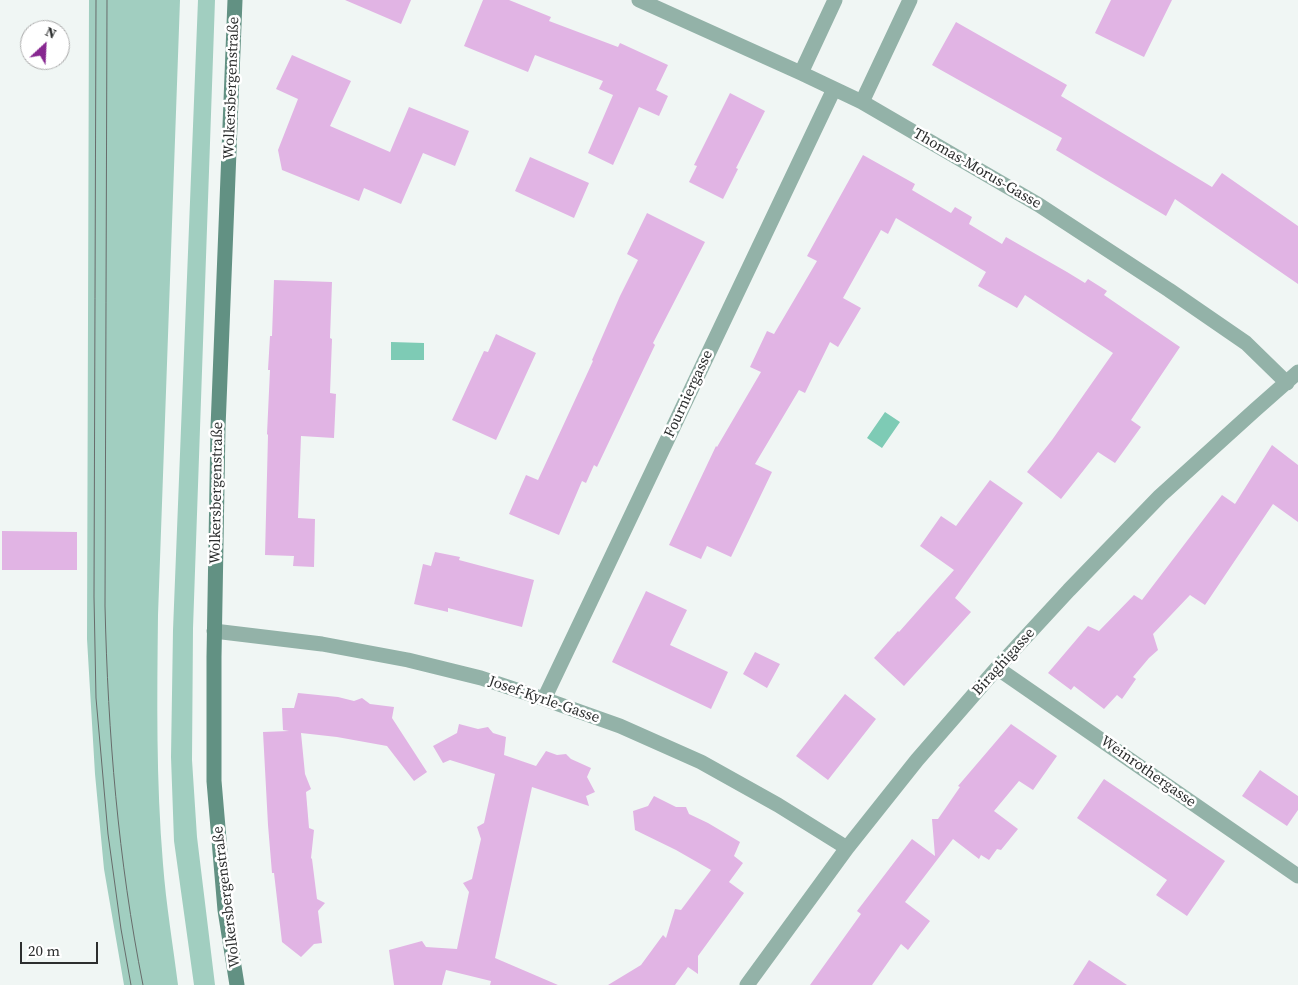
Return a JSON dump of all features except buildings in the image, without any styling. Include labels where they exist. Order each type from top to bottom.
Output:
[{"type":"street","name":"Wolkersbergenstraße","points":[[235,0],[218,428],[214,631],[214,781],[226,910],[237,985]]},
{"type":"street","name":"Thomas-Morus-Gasse","points":[[639,0],[862,102],[1039,205],[1246,343],[1287,383]]},
{"type":"street","points":[[801,73],[836,0]]},
{"type":"street","points":[[862,102],[910,0]]},
{"type":"street","name":"Fourniergasse","points":[[544,699],[834,89]]},
{"type":"street","name":"Biraghigasse","points":[[747,985],[847,848],[917,760],[997,668],[1160,496],[1298,372]]},
{"type":"street","name":"Josef-Kyrle-Gasse","points":[[214,631],[322,644],[408,660],[481,678],[544,699],[620,726],[701,762],[778,805],[847,848]]},
{"type":"street","name":"Weinrothergasse","points":[[997,668],[1298,876]]},
{"type":"shaded area","points":[[89,0],[180,0],[158,615],[157,708],[159,802],[163,864],[178,985],[124,985],[104,869],[95,774],[87,639]]},
{"type":"shaded area","points":[[198,0],[215,0],[193,628],[192,760],[197,837],[215,985],[194,985],[174,841],[171,757],[173,630]]},
{"type":"shaded area","points":[[391,342],[424,343],[424,360],[391,360]]},
{"type":"shaded area","points":[[885,412],[900,422],[882,448],[867,438]]},
{"type":"tram line","points":[[96,0],[94,597],[96,698],[108,834],[131,985]]},
{"type":"tram line","points":[[107,0],[106,654],[112,749],[121,843],[134,938],[143,985]]}]
